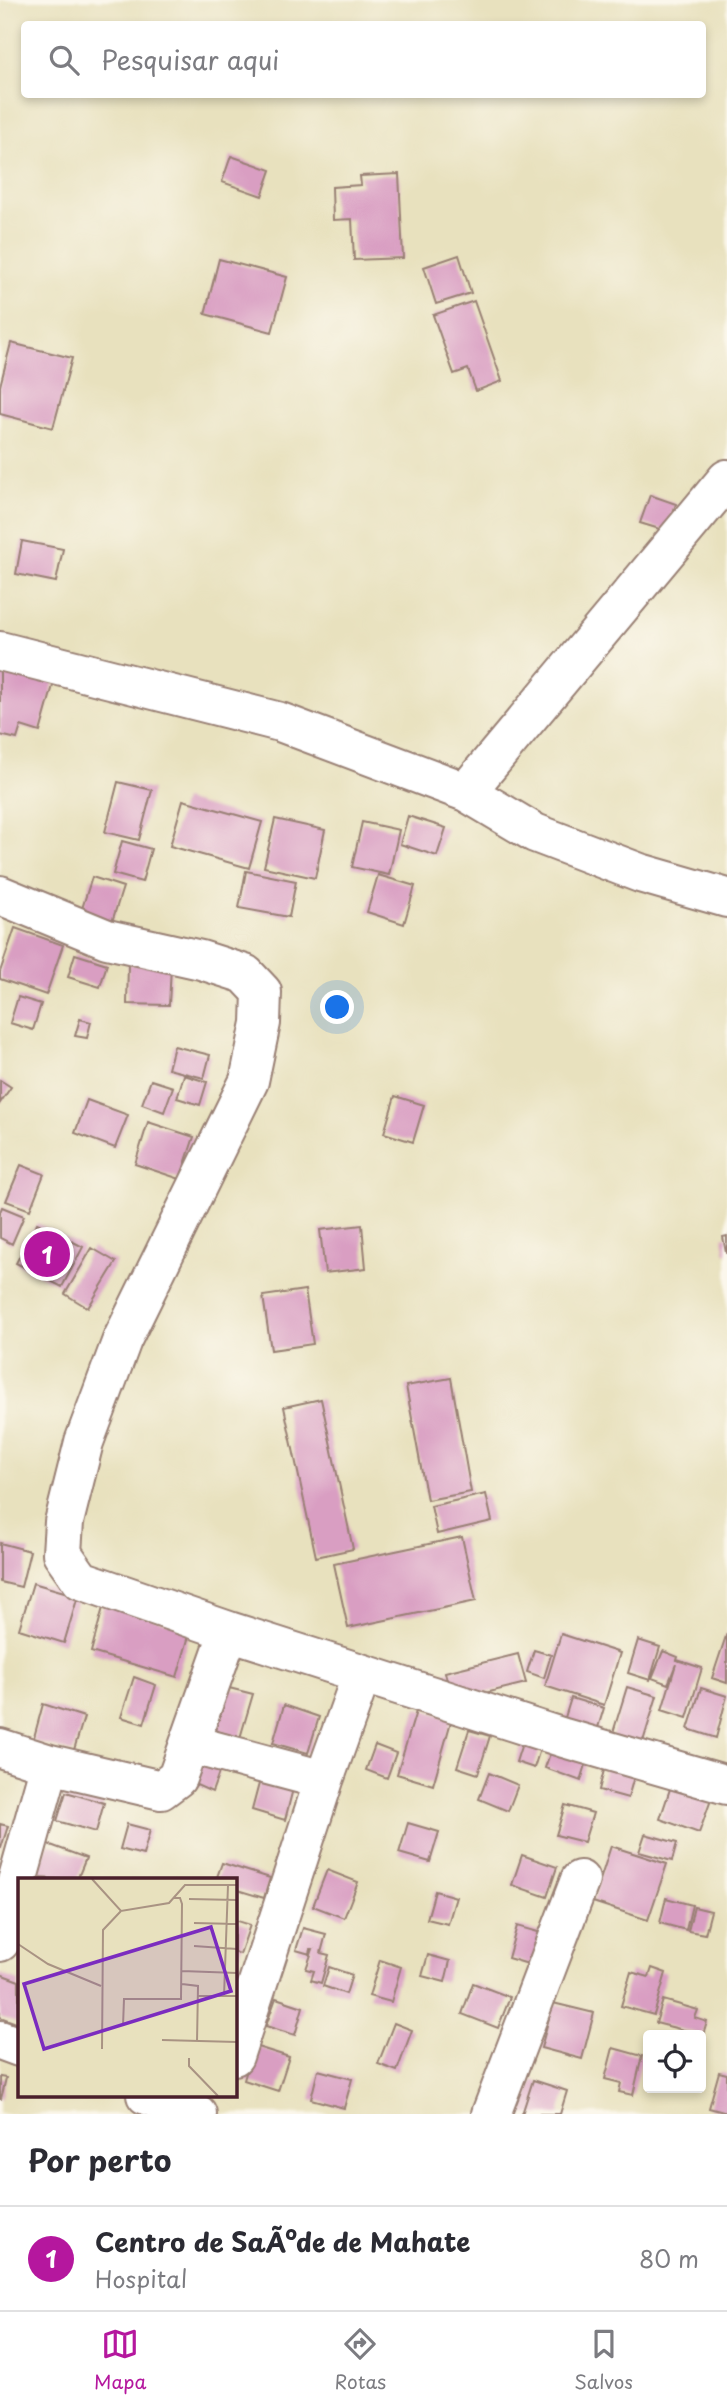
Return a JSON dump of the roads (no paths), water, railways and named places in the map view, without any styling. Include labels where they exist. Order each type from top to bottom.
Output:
[{"type":"street","points":[[466,792],[727,479]]},
{"type":"street","points":[[0,651],[280,722],[466,792],[536,833],[640,873],[727,898]]},
{"type":"street","points":[[0,895],[107,939],[201,960],[245,974],[262,992],[261,1023],[248,1081],[122,1340],[84,1442],[64,1522],[62,1553],[81,1580],[229,1631],[564,1738],[727,1784]]},
{"type":"street","points":[[0,1748],[50,1764],[161,1790],[177,1778],[229,1631]]},
{"type":"street","points":[[236,2050],[324,1780],[362,1674]]},
{"type":"street","points":[[189,1744],[324,1780]]},
{"type":"street","points":[[0,1942],[50,1764]]},
{"type":"street","points":[[491,2114],[580,1880]]},
{"type":"street","points":[[0,2040],[18,2047]]},
{"type":"street","points":[[149,2096],[197,2114]]},
{"type":"street","points":[[216,2114],[222,2096]]},
{"type":"place","name":"Centro de SaÃºde de Mahate","points":[[47,1254]]}]
